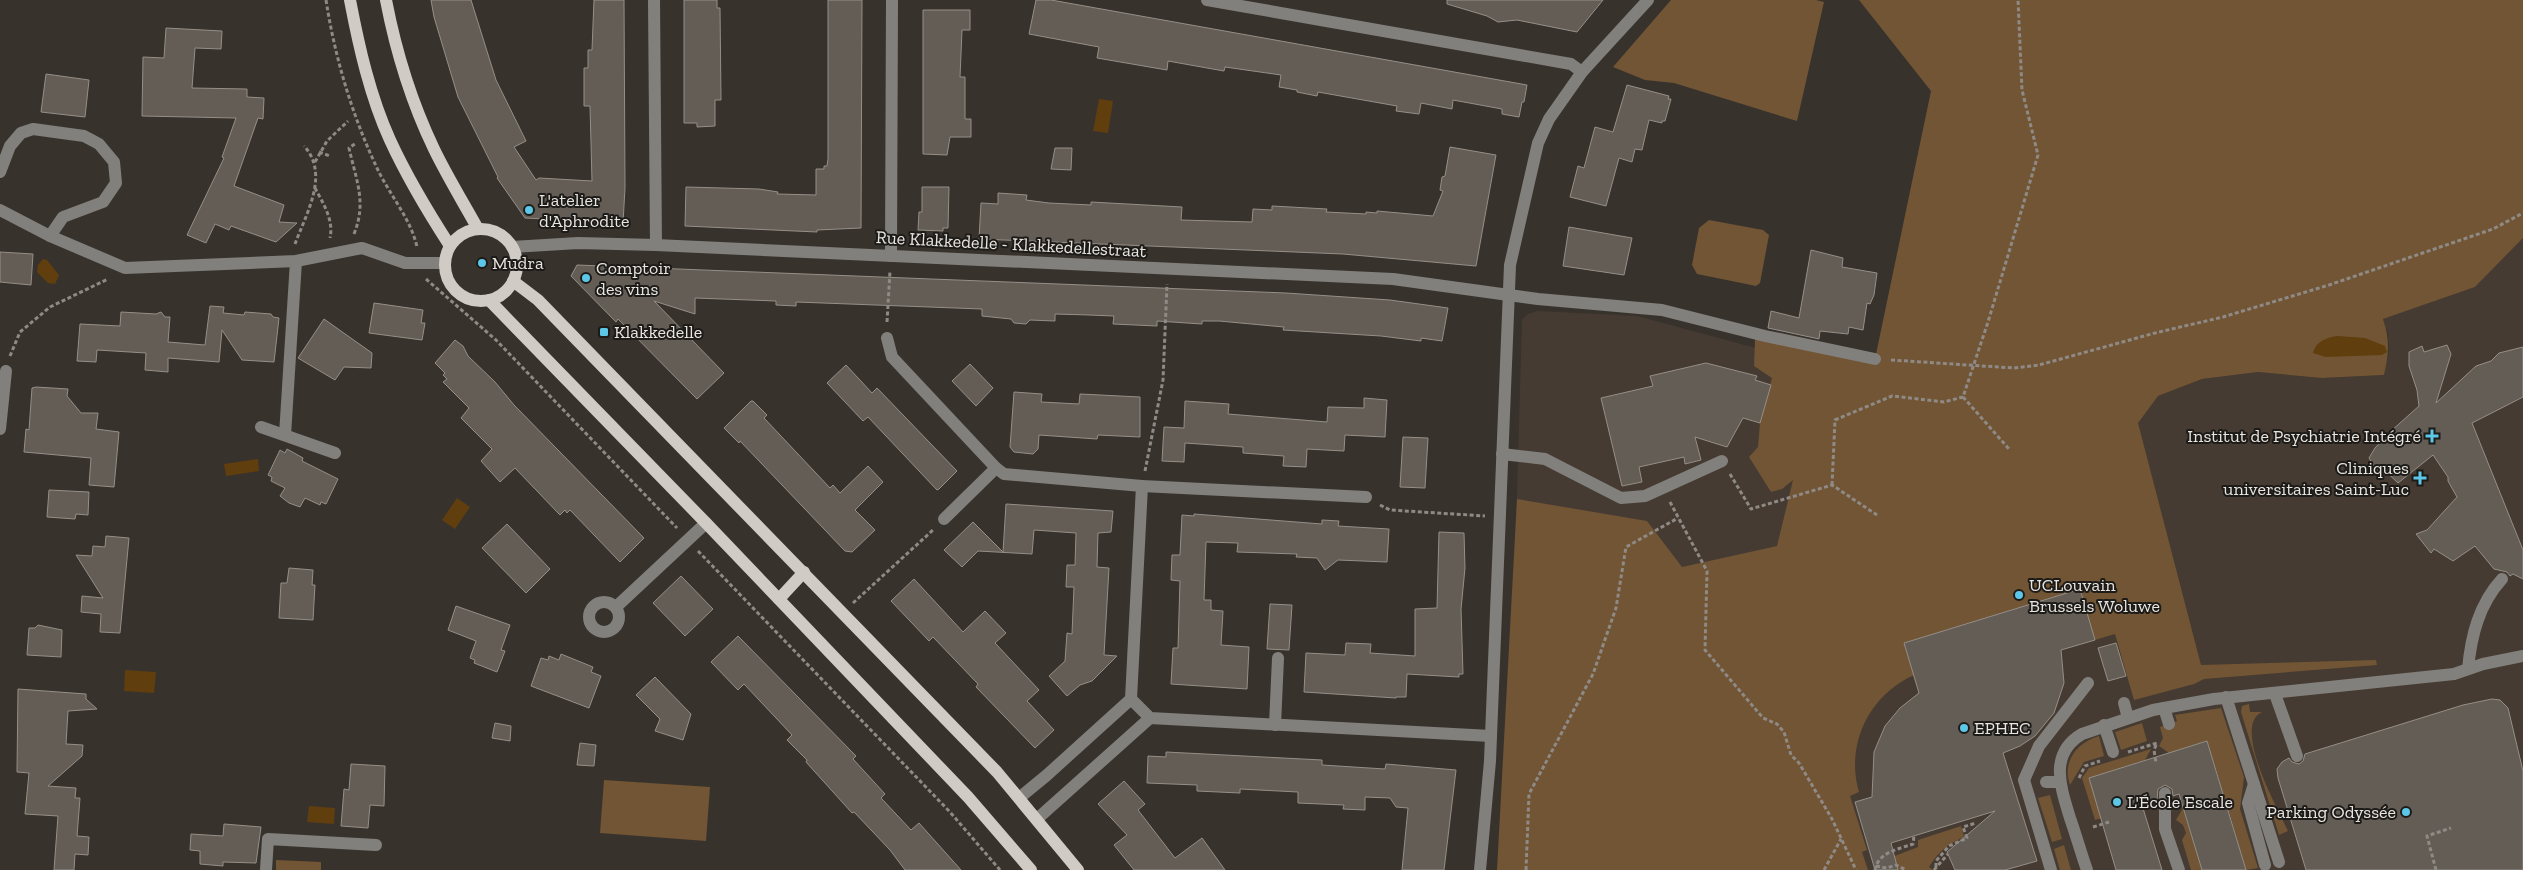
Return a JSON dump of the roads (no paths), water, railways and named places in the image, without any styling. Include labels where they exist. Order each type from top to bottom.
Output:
[{"type":"main road","points":[[350,0],[360,48],[389,138],[426,210],[450,246]]},
{"type":"main road","points":[[386,0],[394,41],[413,101],[434,150],[478,229]]},
{"type":"main road","points":[[478,229],[497,233],[512,247],[517,266],[513,281],[502,294],[489,300],[478,301],[460,294],[447,278],[445,263],[450,246],[461,235],[478,229]]},
{"type":"main road","points":[[513,281],[538,300],[997,772],[1078,870]]},
{"type":"main road","points":[[489,300],[706,522],[968,797],[1031,870]]},
{"type":"main road","points":[[779,599],[804,572]]},
{"type":"street","points":[[654,0],[656,245]]},
{"type":"street","points":[[891,256],[892,0]]},
{"type":"street","points":[[1206,0],[1572,64],[1582,72]]},
{"type":"street","points":[[1480,870],[1491,736],[1510,265],[1538,144],[1549,119],[1582,72],[1648,0]]},
{"type":"street","points":[[0,172],[10,146],[21,133],[33,129],[84,136],[99,144],[114,162],[116,183],[103,202],[63,217],[50,236]]},
{"type":"street","points":[[0,210],[50,236],[126,268],[296,261],[362,248],[405,263],[445,263]]},
{"type":"street","name":"Rue Klakkedelle - Klakkedellestraat","points":[[512,247],[578,242],[1393,279],[1508,294],[1662,310],[1765,336],[1875,359]]},
{"type":"street","points":[[285,435],[296,261]]},
{"type":"street","points":[[887,338],[892,357],[996,468],[1004,474],[1142,486],[1366,497]]},
{"type":"street","points":[[0,429],[6,371]]},
{"type":"street","points":[[261,427],[335,453]]},
{"type":"street","points":[[1502,454],[1544,459],[1621,498],[1645,496],[1722,461]]},
{"type":"street","points":[[944,519],[996,468]]},
{"type":"street","points":[[1018,798],[1047,775],[1131,699],[1142,486]]},
{"type":"street","points":[[616,607],[706,522]]},
{"type":"street","points":[[2468,669],[2476,624],[2490,595],[2502,579]]},
{"type":"street","points":[[2087,870],[2060,782],[2059,767],[2067,746],[2082,734],[2104,725],[2164,708],[2226,697],[2275,694],[2454,674],[2523,656]]},
{"type":"street","points":[[1275,725],[1278,658]]},
{"type":"street","points":[[2051,870],[2024,780],[2039,746],[2088,684]]},
{"type":"street","points":[[2275,694],[2295,751]]},
{"type":"street","points":[[2226,697],[2279,862]]},
{"type":"street","points":[[1131,699],[1150,718],[1491,736]]},
{"type":"street","points":[[2124,703],[2128,718]]},
{"type":"street","points":[[2164,708],[2169,724]]},
{"type":"street","points":[[1037,819],[1150,718]]},
{"type":"street","points":[[2104,725],[2113,752]]},
{"type":"street","points":[[2046,782],[2060,782]]},
{"type":"street","points":[[2254,784],[2248,803],[2265,866]]},
{"type":"street","points":[[2165,793],[2165,829],[2179,870]]},
{"type":"street","points":[[266,870],[268,839],[376,845]]},
{"type":"place","name":"L'atelier d'Aphrodite","points":[[529,210]]},
{"type":"place","name":"Mudra","points":[[482,263]]},
{"type":"place","name":"Comptoir des vins","points":[[586,278]]},
{"type":"place","name":"Klakkedelle","points":[[604,332]]},
{"type":"place","name":"Institut de Psychiatrie Intégré","points":[[2432,436]]},
{"type":"place","name":"Cliniques universitaires Saint-Luc","points":[[2420,478]]},
{"type":"place","name":"UCLouvain Brussels Woluwe","points":[[2019,595]]},
{"type":"place","name":"EPHEC","points":[[1964,728]]},
{"type":"place","name":"L'École Escale","points":[[2117,802]]},
{"type":"place","name":"Parking Odyssée","points":[[2406,812]]}]
